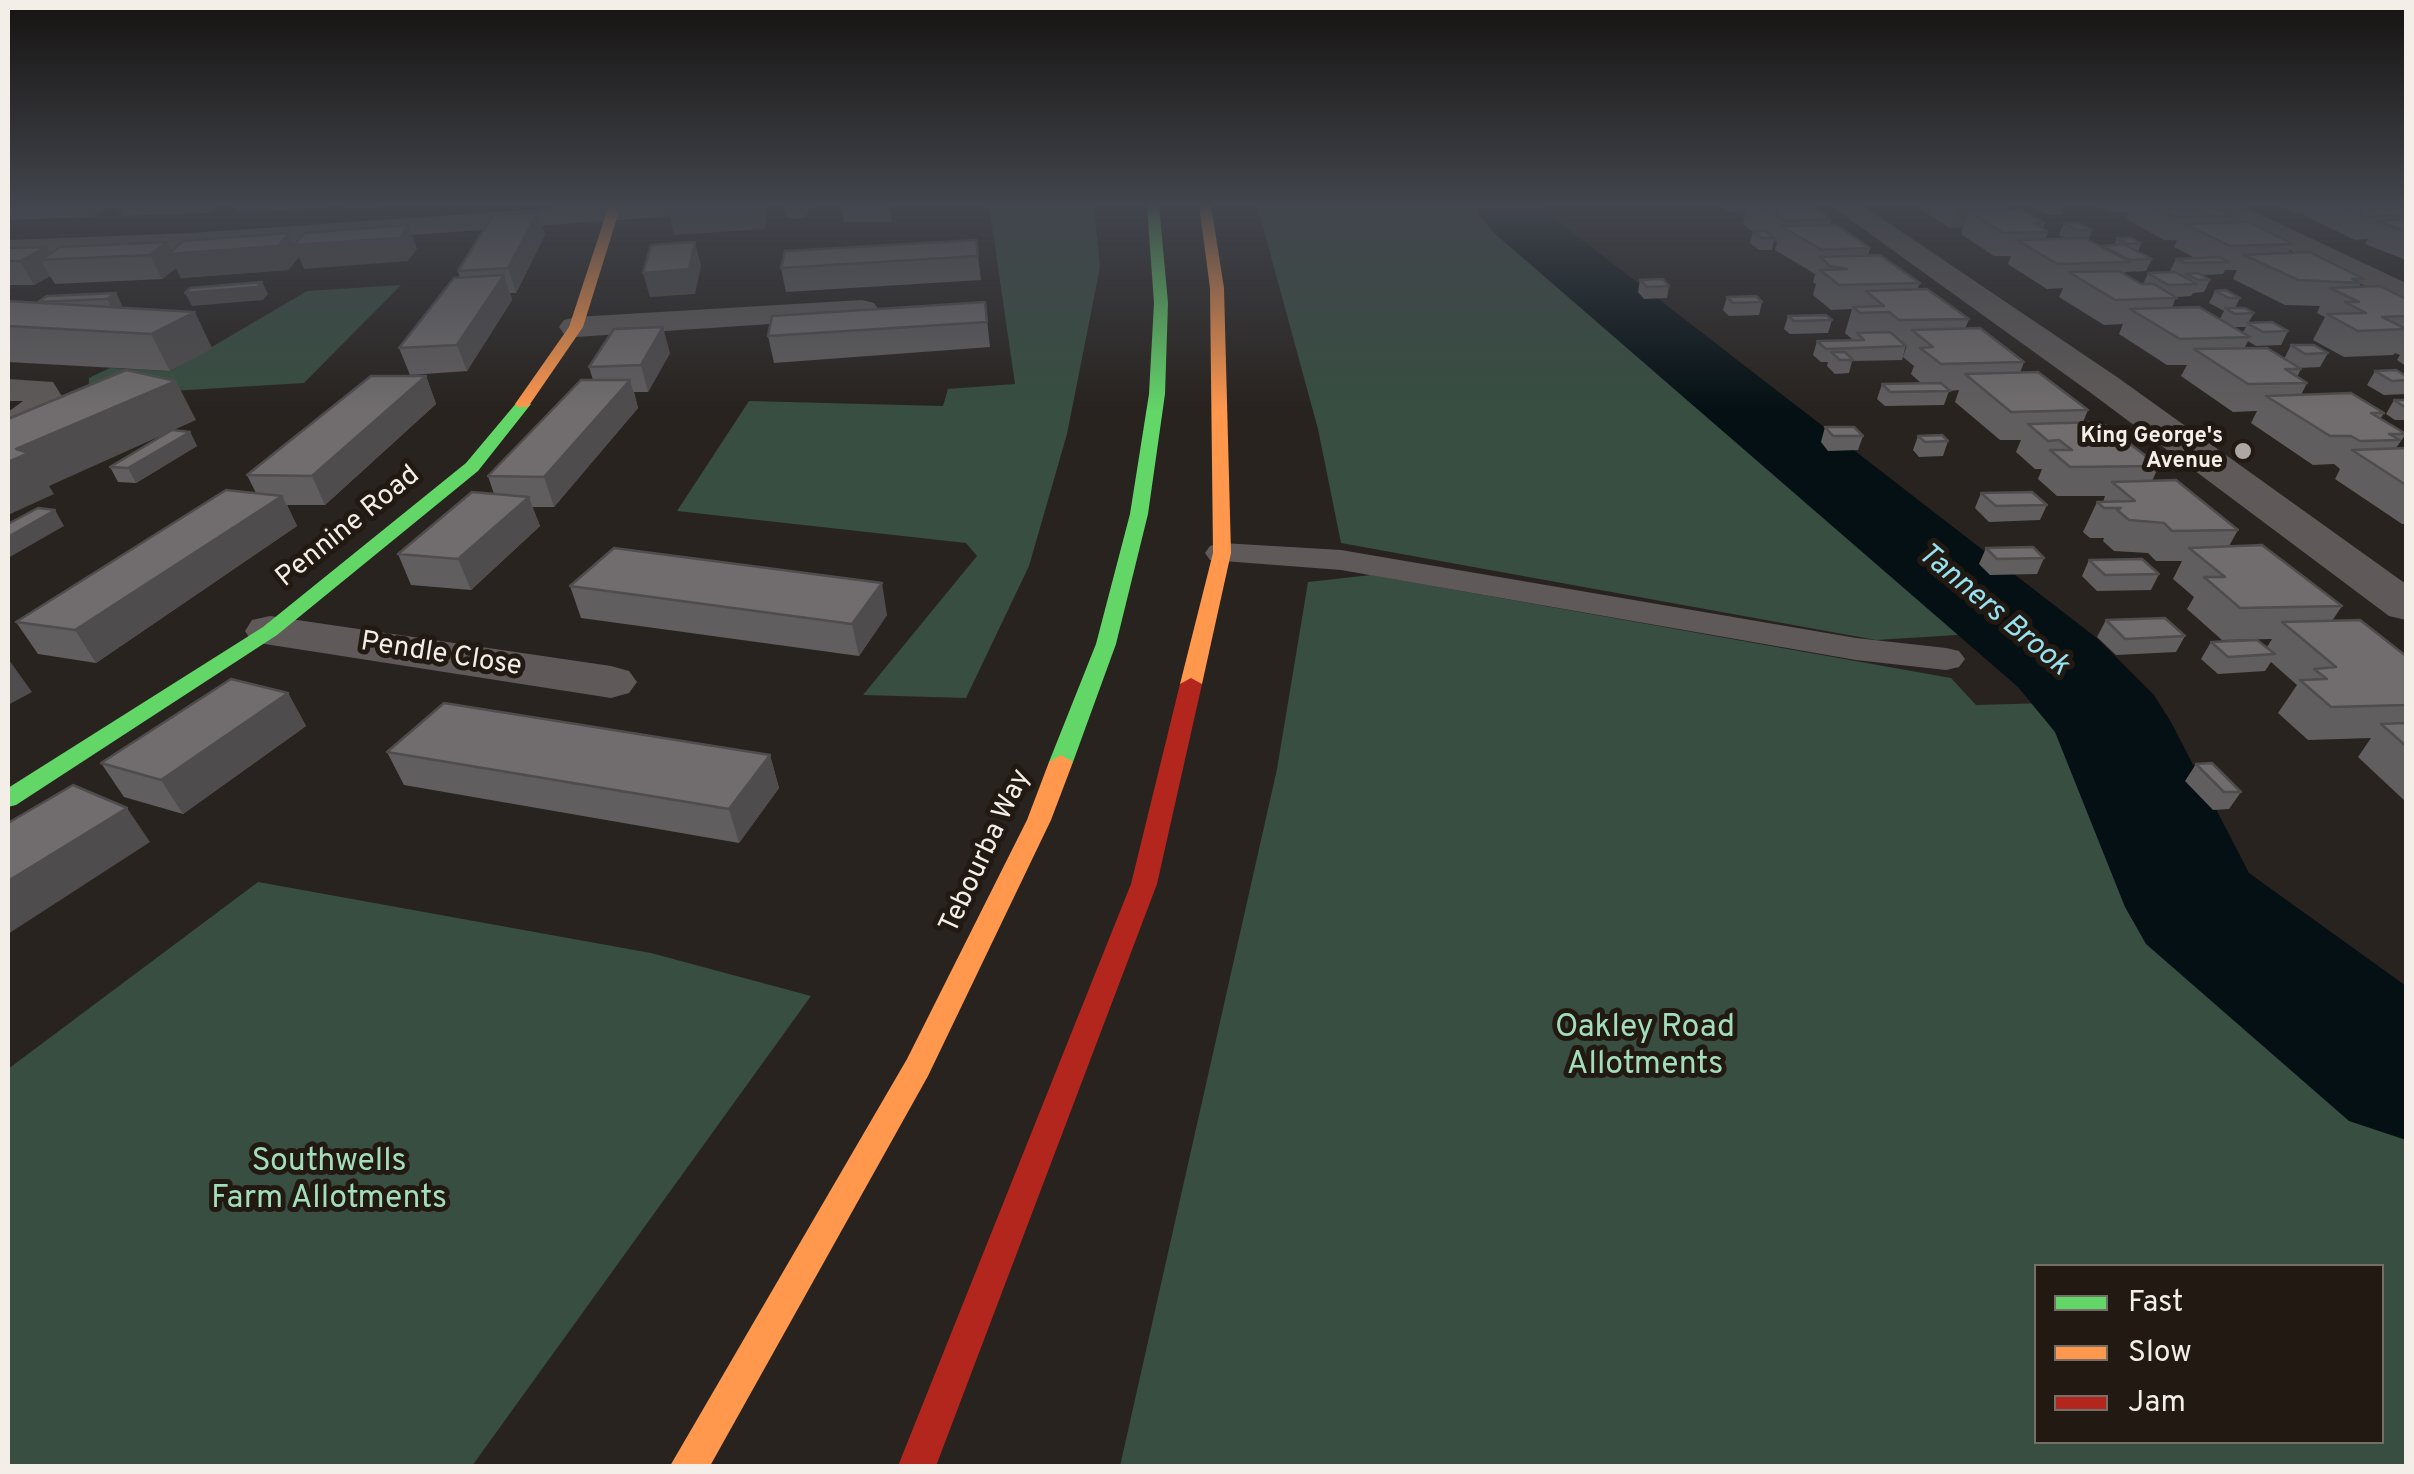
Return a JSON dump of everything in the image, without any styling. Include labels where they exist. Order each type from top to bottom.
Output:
[{"type":"main road","name":"Pennine Road","points":[[8,799],[270,631],[472,466],[539,385],[576,327],[593,274]]},
{"type":"main road","name":"Tebourba Way","points":[[690,1466],[918,1067],[1039,820],[1106,644],[1139,514],[1156,394],[1159,274]]},
{"type":"main road","points":[[917,1466],[1144,884],[1222,553],[1216,274]]},
{"type":"street","points":[[1943,274],[2104,385],[2406,606]]},
{"type":"street","points":[[2363,274],[2406,294]]},
{"type":"street","points":[[576,327],[862,310]]},
{"type":"street","points":[[8,390],[40,390],[44,398],[36,413],[8,427]]},
{"type":"street","name":"Pendle Close","points":[[270,631],[611,682]]},
{"type":"lane","points":[[1222,553],[1341,560],[1856,649],[1946,659]]},
{"type":"green space","points":[[999,274],[1099,274],[1067,434],[1029,566],[966,698],[863,695],[977,556],[966,543],[677,511],[749,401],[943,406],[948,389],[1015,384]]},
{"type":"green space","points":[[1276,274],[1570,274],[1930,574],[1989,633],[1876,640],[1341,543],[1318,429]]},
{"type":"green space","points":[[401,285],[304,383],[88,396],[89,378],[110,368],[171,371],[307,291]]},
{"type":"green space","name":"Oakley Road Allotments","points":[[1371,575],[1951,678],[1976,705],[2049,703],[2062,720],[2150,890],[2188,933],[2406,1104],[2406,1466],[1120,1466],[1277,769],[1308,582]]},
{"type":"green space","name":"Southwells Farm Allotments","points":[[258,882],[651,953],[811,996],[472,1466],[8,1466],[8,1069]]},
{"type":"building","points":[[1825,274],[1907,274],[1920,283],[1839,285]]},
{"type":"building","points":[[2072,274],[2124,274],[2141,284],[2154,284],[2177,298],[2115,300]]},
{"type":"building","points":[[2149,274],[2178,274],[2197,284],[2168,285]]},
{"type":"building","points":[[2186,274],[2199,274],[2210,280],[2198,280]]},
{"type":"building","points":[[2285,274],[2353,274],[2364,279],[2352,279],[2360,283],[2298,280]]},
{"type":"building","points":[[504,275],[457,345],[399,348],[454,278]]},
{"type":"building","points":[[1663,279],[1669,286],[1647,287],[1640,280]]},
{"type":"building","points":[[262,282],[257,287],[185,293],[190,288]]},
{"type":"building","points":[[2380,286],[2406,299],[2406,316],[2382,317],[2406,329],[2358,331],[2327,314],[2366,313],[2345,302],[2359,302],[2330,288]]},
{"type":"building","points":[[1927,289],[1969,319],[1899,320],[1889,312],[1860,313],[1853,307],[1884,306],[1866,291]]},
{"type":"building","points":[[2226,290],[2240,298],[2215,291]]},
{"type":"building","points":[[116,293],[107,299],[38,302],[47,296]]},
{"type":"building","points":[[1756,296],[1762,302],[1733,303],[1727,297]]},
{"type":"building","points":[[8,301],[195,312],[151,334],[8,326]]},
{"type":"building","points":[[985,302],[987,322],[768,336],[772,316]]},
{"type":"building","points":[[2199,307],[2250,337],[2180,339],[2130,309]]},
{"type":"building","points":[[2225,308],[2245,308],[2254,313],[2235,314]]},
{"type":"building","points":[[1826,315],[1832,320],[1794,321],[1788,316]]},
{"type":"building","points":[[2272,322],[2288,331],[2263,332],[2247,323]]},
{"type":"building","points":[[663,327],[641,365],[589,367],[614,329]]},
{"type":"building","points":[[1980,328],[2024,362],[1941,364],[1920,348],[1933,347],[1912,330]]},
{"type":"building","points":[[1890,332],[1906,346],[1826,349],[1817,341],[1864,340],[1857,333]]},
{"type":"building","points":[[2291,345],[2314,345],[2328,353],[2305,354]]},
{"type":"building","points":[[2267,348],[2301,369],[2285,369],[2307,383],[2248,384],[2194,349]]},
{"type":"building","points":[[1831,352],[1845,352],[1853,360],[1840,360]]},
{"type":"building","points":[[126,370],[176,381],[16,449],[29,453],[8,462],[8,419]]},
{"type":"building","points":[[2396,370],[2406,380],[2392,381],[2375,371]]},
{"type":"building","points":[[2038,372],[2088,410],[2011,412],[1965,374]]},
{"type":"building","points":[[371,376],[426,376],[312,476],[247,475]]},
{"type":"building","points":[[581,380],[630,380],[544,477],[488,476]]},
{"type":"building","points":[[1941,383],[1950,391],[1890,392],[1882,384]]},
{"type":"building","points":[[2351,393],[2384,413],[2371,413],[2406,434],[2389,434],[2400,440],[2360,441],[2351,436],[2330,436],[2266,396]]},
{"type":"building","points":[[2101,422],[2159,466],[2070,467],[2050,450],[2072,450],[2059,440],[2048,441],[2028,424]]},
{"type":"building","points":[[1825,427],[1854,427],[1863,436],[1833,436]]},
{"type":"building","points":[[172,430],[190,432],[128,468],[110,467]]},
{"type":"building","points":[[1942,435],[1948,441],[1925,442],[1918,436]]},
{"type":"building","points":[[2406,448],[2406,485],[2352,450]]},
{"type":"building","points":[[2176,480],[2238,530],[2172,531],[2164,523],[2129,520],[2117,510],[2121,508],[2104,508],[2097,502],[2135,501],[2112,482]]},
{"type":"building","points":[[226,490],[282,496],[75,630],[16,622]]},
{"type":"building","points":[[472,492],[529,497],[458,559],[398,554]]},
{"type":"building","points":[[2032,492],[2047,505],[1996,506],[1981,493]]},
{"type":"building","points":[[38,508],[55,510],[8,537],[8,524]]},
{"type":"building","points":[[2262,545],[2342,606],[2240,608],[2204,577],[2225,577],[2189,548]]},
{"type":"building","points":[[2033,547],[2044,558],[1997,559],[1986,548]]},
{"type":"building","points":[[614,548],[882,583],[852,624],[570,586]]},
{"type":"building","points":[[2142,559],[2159,574],[2105,575],[2089,560]]},
{"type":"building","points":[[2165,618],[2185,636],[2125,639],[2106,620]]},
{"type":"building","points":[[2360,620],[2406,656],[2406,705],[2331,707],[2300,680],[2327,679],[2314,669],[2336,667],[2282,622]]},
{"type":"building","points":[[2257,640],[2275,654],[2228,657],[2211,642]]},
{"type":"building","points":[[231,679],[288,693],[161,780],[101,763]]},
{"type":"building","points":[[444,703],[770,755],[729,809],[387,752]]},
{"type":"building","points":[[2406,723],[2406,746],[2381,724]]},
{"type":"building","points":[[2212,763],[2241,792],[2224,792],[2196,764]]},
{"type":"building","points":[[73,785],[127,808],[8,881],[8,823]]},
{"type":"waterway","name":"Tanners Brook","points":[[1582,274],[2058,663],[2111,722],[2196,907],[2406,1074]]},
{"type":"traffic: fast","points":[[1061,762],[1106,644],[1139,514],[1157,394],[1159,274]]},
{"type":"traffic: fast","points":[[8,799],[270,631],[472,467],[523,404]]},
{"type":"traffic: slow","points":[[523,404],[576,327],[593,274]]},
{"type":"traffic: slow","points":[[1191,684],[1222,553],[1215,274]]},
{"type":"traffic: slow","points":[[689,1466],[918,1067],[1039,820],[1061,762]]},
{"type":"traffic: jam","points":[[917,1466],[1144,884],[1191,684]]},
{"type":"place","name":"King George's Avenue","points":[[2243,451]]}]
